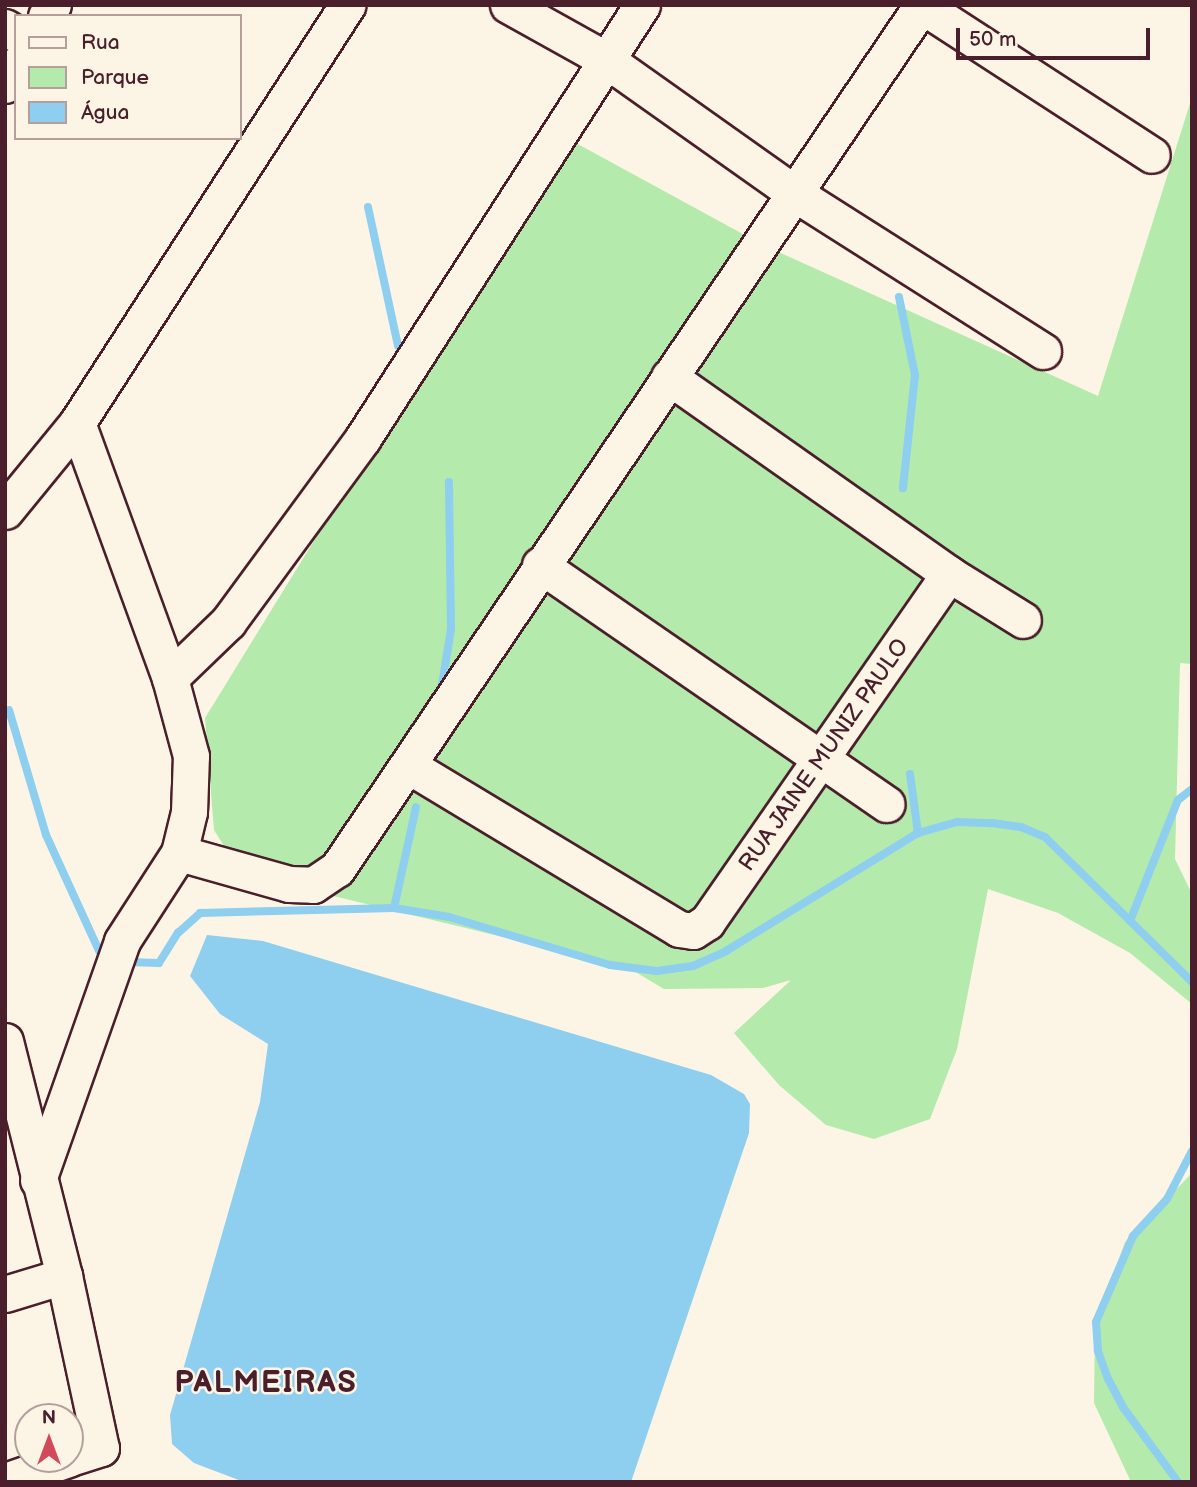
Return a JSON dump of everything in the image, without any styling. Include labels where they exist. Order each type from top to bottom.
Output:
[{"type":"street","points":[[5,511],[77,423],[346,5]]},
{"type":"street","points":[[508,5],[605,60],[794,193],[1042,351]]},
{"type":"street","points":[[170,678],[228,622],[363,438],[642,5]]},
{"type":"street","points":[[179,853],[289,884],[313,884],[337,869],[409,766],[540,565],[922,5],[1152,155]]},
{"type":"street","points":[[5,85],[14,69]]},
{"type":"street","points":[[668,377],[949,575],[1023,620]]},
{"type":"street","points":[[38,1180],[122,942],[179,853],[190,812],[191,756],[170,678],[77,423]]},
{"type":"street","points":[[540,565],[887,804]]},
{"type":"street","name":"RUA JAINE MUNIZ PAULO","points":[[409,766],[679,929],[693,931],[707,922],[949,575]]},
{"type":"street","points":[[5,1041],[13,1104],[38,1180],[64,1276],[75,1403]]},
{"type":"street","points":[[5,1294],[64,1276]]},
{"type":"street","points":[[5,1481],[28,1473]]},
{"type":"green space","points":[[1192,97],[1192,664],[1180,663],[1175,859],[1192,894],[1192,1004],[1130,953],[1058,913],[988,889],[957,1049],[930,1119],[874,1139],[826,1125],[779,1085],[734,1033],[791,980],[763,988],[664,989],[627,967],[317,892],[247,883],[214,830],[205,718],[563,136],[763,245],[1098,396]]},
{"type":"green space","points":[[1192,1173],[1192,1482],[1131,1482],[1094,1403],[1095,1327],[1125,1242]]},
{"type":"water","points":[[207,935],[263,941],[711,1075],[744,1094],[750,1104],[749,1133],[631,1482],[244,1482],[194,1463],[172,1444],[170,1415],[260,1102],[268,1044],[220,1014],[190,976]]},
{"type":"waterway","points":[[368,207],[398,346]]},
{"type":"waterway","points":[[899,297],[915,375],[903,488]]},
{"type":"waterway","points":[[441,691],[451,629],[449,482]]},
{"type":"waterway","points":[[9,710],[46,835],[99,951]]},
{"type":"waterway","points":[[910,774],[918,833]]},
{"type":"waterway","points":[[1130,921],[1178,800],[1192,789]]},
{"type":"waterway","points":[[394,908],[416,807]]},
{"type":"waterway","points":[[127,962],[159,963],[178,933],[200,913],[394,908],[449,917],[610,965],[657,971],[693,966],[726,951],[918,833],[957,822],[1021,827],[1045,837],[1192,982]]},
{"type":"waterway","points":[[1178,1482],[1123,1407],[1108,1379],[1098,1351],[1096,1322],[1133,1236],[1167,1199],[1192,1151]]},
{"type":"district","name":"PALMEIRAS","points":[[266,1383]]}]
